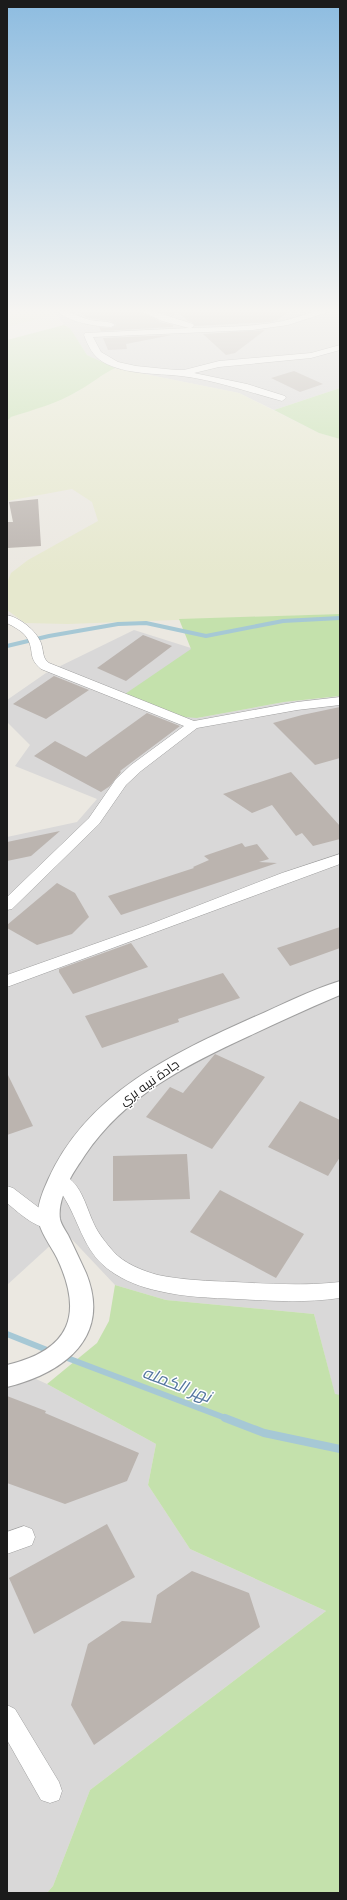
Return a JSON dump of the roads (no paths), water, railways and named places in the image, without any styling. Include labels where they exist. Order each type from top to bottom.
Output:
[{"type":"street","points":[[7,618],[33,638],[38,660],[45,666],[193,725]]},
{"type":"street","points":[[7,905],[94,821],[121,782],[136,768],[193,725],[298,706],[340,701]]},
{"type":"street","points":[[7,981],[123,940],[298,872],[340,858]]},
{"type":"street","name":"جادة نبيه بري","points":[[7,1376],[32,1369],[51,1359],[64,1349],[78,1331],[84,1309],[80,1289],[50,1222],[51,1202],[59,1180],[78,1147],[102,1118],[131,1092],[156,1074],[186,1056],[340,988]]},
{"type":"street","points":[[59,1180],[72,1193],[87,1229],[108,1258],[129,1273],[158,1283],[206,1289],[264,1292],[324,1292],[340,1290]]},
{"type":"street","points":[[7,1192],[32,1212],[50,1222]]},
{"type":"street","points":[[7,1717],[50,1791]]},
{"type":"waterway","points":[[7,646],[49,636],[118,624],[146,623],[206,636],[283,621],[340,618]]},
{"type":"waterway","name":"نهر الكمله","points":[[7,1334],[52,1352]]},
{"type":"waterway","name":"نهر الكمله","points":[[62,1356],[228,1419]]},
{"type":"waterway","name":"نهر الكمله","points":[[225,1418],[264,1433],[340,1449]]}]
